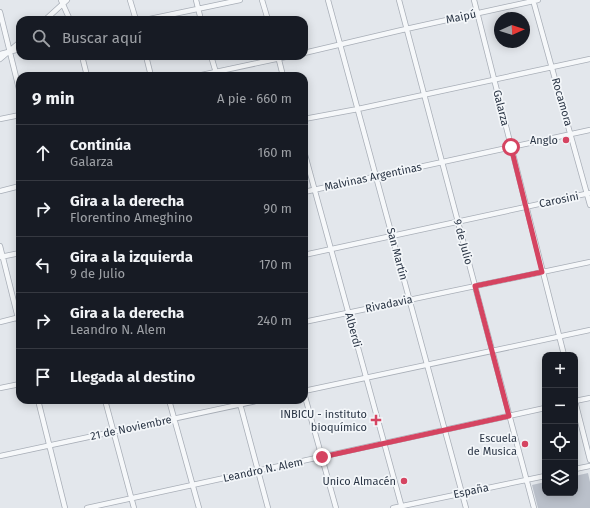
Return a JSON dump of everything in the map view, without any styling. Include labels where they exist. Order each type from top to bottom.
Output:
[{"type":"street","points":[[49,16],[62,2],[67,0]]},
{"type":"street","points":[[130,0],[135,16]]},
{"type":"street","points":[[196,0],[200,16]]},
{"type":"street","points":[[164,16],[240,0]]},
{"type":"street","points":[[262,0],[267,16]]},
{"type":"street","name":"San Martín","points":[[328,0],[466,508]]},
{"type":"street","name":"9 de Julio","points":[[399,0],[534,508]]},
{"type":"street","name":"Galarza","points":[[474,0],[563,352]]},
{"type":"street","name":"Maipú","points":[[308,52],[535,0]]},
{"type":"street","name":"Rocamora","points":[[535,0],[552,68],[590,205]]},
{"type":"street","points":[[62,2],[68,16]]},
{"type":"street","points":[[0,12],[16,78]]},
{"type":"street","points":[[0,59],[16,46]]},
{"type":"street","points":[[0,54],[16,50]]},
{"type":"street","points":[[83,60],[87,72]]},
{"type":"street","points":[[147,60],[150,72]]},
{"type":"street","points":[[212,60],[215,72]]},
{"type":"street","points":[[223,72],[267,60]]},
{"type":"street","points":[[279,60],[282,72]]},
{"type":"street","points":[[308,118],[590,60]]},
{"type":"street","points":[[0,119],[16,116]]},
{"type":"street","name":"Malvinas Argentinas","points":[[308,191],[590,130]]},
{"type":"street","name":"Alberdi","points":[[308,166],[402,507]]},
{"type":"street","points":[[0,191],[16,187]]},
{"type":"street","name":"Carosini","points":[[308,255],[588,194]]},
{"type":"street","points":[[0,246],[1,257],[16,308]]},
{"type":"street","points":[[1,257],[16,254]]},
{"type":"street","name":"Rivadavia","points":[[308,321],[590,262]]},
{"type":"street","points":[[0,322],[16,319]]},
{"type":"street","points":[[308,391],[590,330]]},
{"type":"street","points":[[0,388],[16,385]]},
{"type":"street","points":[[578,400],[590,398]]},
{"type":"street","points":[[39,404],[65,508]]},
{"type":"street","points":[[106,404],[134,508]]},
{"type":"street","points":[[170,404],[199,508]]},
{"type":"street","name":"21 de Noviembre","points":[[0,456],[174,419],[231,404]]},
{"type":"street","points":[[240,404],[268,508]]},
{"type":"street","points":[[307,404],[336,508]]},
{"type":"street","name":"Leandro N. Alem","points":[[88,508],[542,409]]},
{"type":"street","points":[[578,413],[590,460]]},
{"type":"street","points":[[578,468],[590,466]]},
{"type":"street","name":"España","points":[[393,508],[542,477]]},
{"type":"building","points":[[588,473],[590,482],[590,508],[538,508],[532,485],[542,483],[542,496],[578,496],[578,475]]},
{"type":"place","name":"Anglo","points":[[566,140]]},
{"type":"place","name":"INBICU - instituto bioquímico","points":[[376,420]]},
{"type":"place","name":"Escuela de Musica","points":[[525,444]]},
{"type":"place","name":"Unico Almacén","points":[[404,481]]},
{"type":"route","points":[[322,457],[509,416],[475,286],[542,272],[511,147]]}]
